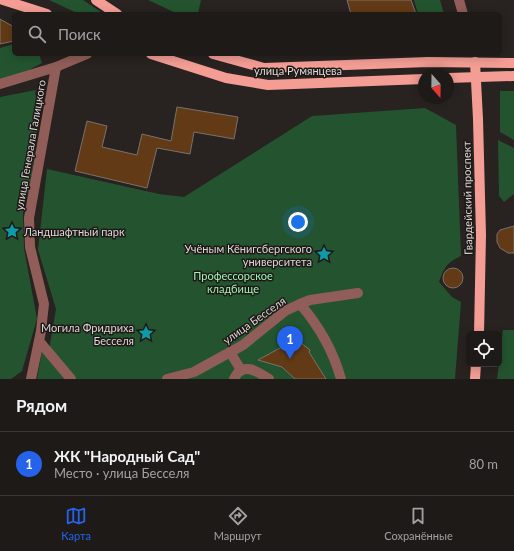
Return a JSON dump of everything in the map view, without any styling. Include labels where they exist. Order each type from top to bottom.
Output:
[{"type":"main road","points":[[3,0],[41,12]]},
{"type":"main road","points":[[96,0],[114,12]]},
{"type":"main road","name":"улица Румянцева","points":[[157,56],[226,78],[268,84],[418,79]]},
{"type":"main road","name":"улица Румянцева","points":[[220,56],[264,68],[475,62],[514,63]]},
{"type":"main road","name":"Гвардейский проспект","points":[[475,62],[481,235],[479,331]]},
{"type":"main road","points":[[454,78],[514,76]]},
{"type":"main road","points":[[475,379],[476,367]]},
{"type":"street","points":[[459,0],[462,12]]},
{"type":"street","name":"улица Генерала Галицкого","points":[[31,379],[44,318],[44,304],[30,247],[29,218],[56,67],[82,56]]},
{"type":"street","points":[[0,84],[56,67]]},
{"type":"street","name":"улица Бесселя","points":[[173,378],[194,372],[243,345],[285,311],[300,304],[310,300],[358,293]]},
{"type":"street","points":[[300,304],[313,319],[325,338],[337,365],[341,379]]},
{"type":"street","points":[[39,341],[71,379]]},
{"type":"street","points":[[230,352],[241,370]]},
{"type":"street","points":[[234,379],[241,370]]},
{"type":"street","points":[[241,370],[255,370],[269,379]]},
{"type":"green space","points":[[49,0],[83,0],[101,12],[75,12]]},
{"type":"green space","points":[[148,0],[201,0],[198,12],[174,12]]},
{"type":"green space","points":[[414,0],[440,0],[443,12],[417,12]]},
{"type":"green space","points":[[12,45],[12,56],[40,56],[42,63],[16,77],[0,81],[0,48]]},
{"type":"green space","name":"Ландшафтный парк","points":[[36,90],[35,95],[41,96],[30,189],[25,200],[23,213],[24,248],[37,319],[22,371],[11,379],[0,379],[0,97]]},
{"type":"green space","points":[[500,91],[514,91],[514,140],[500,132]]},
{"type":"green space","name":"Профессорское кладбище","points":[[425,108],[456,125],[461,256],[447,266],[439,282],[452,297],[461,302],[455,379],[75,379],[49,350],[56,309],[38,250],[47,169],[159,194],[184,197],[312,116]]},
{"type":"green space","points":[[498,140],[514,148],[514,194],[504,202],[499,196]]},
{"type":"green space","points":[[503,330],[514,330],[514,379],[497,379],[498,367],[502,367]]},
{"type":"green space","points":[[42,351],[65,379],[37,379]]},
{"type":"building","points":[[347,0],[411,0],[415,12],[350,12]]},
{"type":"building","points":[[0,19],[12,26],[12,41],[0,44]]},
{"type":"building","points":[[177,107],[238,117],[234,139],[194,132],[190,154],[157,148],[147,188],[75,171],[87,121],[107,126],[102,147],[137,155],[142,134],[171,141]]},
{"type":"building","points":[[514,226],[514,253],[508,253],[500,248],[497,242],[497,234],[500,230]]},
{"type":"building","points":[[453,268],[460,271],[463,278],[460,285],[453,288],[446,285],[443,278],[446,271]]},
{"type":"building","points":[[293,341],[299,345],[301,343],[310,350],[309,352],[326,379],[295,379],[282,367],[258,360]]},
{"type":"place","name":"Ландшафтный парк","points":[[12,231]]},
{"type":"place","name":"Учёным Кёнигсбергского университета","points":[[324,254]]},
{"type":"place","name":"Могила Фридриха Бесселя","points":[[146,333]]},
{"type":"place","name":"ЖК \"Народный Сад\"","points":[[290,359]]}]
